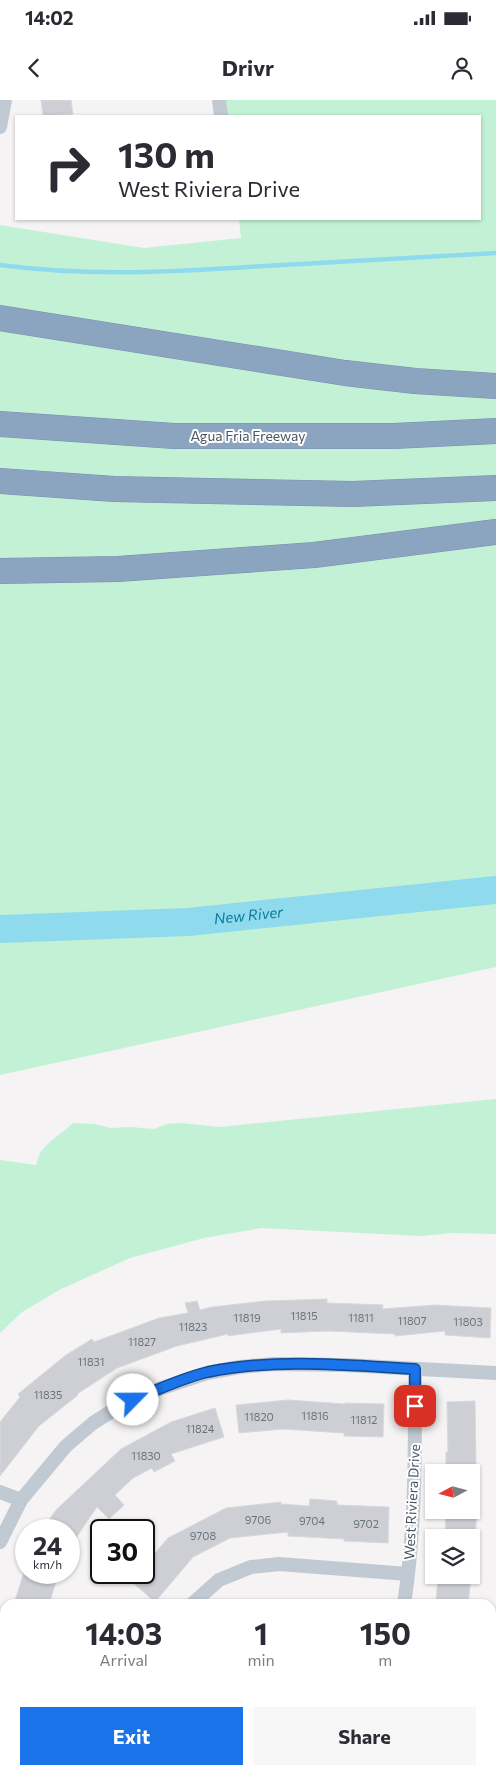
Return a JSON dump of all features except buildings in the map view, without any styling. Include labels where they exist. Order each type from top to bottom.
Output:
[{"type":"highway","points":[[0,318],[345,373],[415,381],[496,386]]},
{"type":"highway","name":"Agua Fria Freeway","points":[[0,424],[174,436],[394,436],[496,431]]},
{"type":"highway","points":[[0,481],[114,490],[343,494],[496,488]]},
{"type":"highway","points":[[0,571],[118,569],[314,556],[496,532]]},
{"type":"street","points":[[0,127],[5,100]]},
{"type":"street","points":[[219,100],[221,115]]},
{"type":"street","points":[[0,1542],[21,1500],[66,1446],[93,1423],[120,1406],[167,1386],[207,1373],[240,1367],[274,1364],[496,1373]]},
{"type":"street","name":"West Riviera Drive","points":[[405,1599],[414,1500],[415,1369]]},
{"type":"street","points":[[0,1492],[21,1500]]},
{"type":"street","points":[[198,1599],[219,1580],[251,1567],[280,1564],[408,1574]]},
{"type":"green space","points":[[224,100],[496,100],[496,967],[0,1075],[0,225],[144,248],[241,238],[239,220],[481,220],[481,115],[226,115]]},
{"type":"green space","points":[[496,1099],[496,1234],[452,1233],[421,1236],[261,1228],[204,1238],[130,1258],[61,1289],[22,1312],[0,1333],[0,1160],[36,1165],[42,1150],[73,1123],[95,1124],[111,1128],[154,1129],[167,1124],[181,1123],[219,1127]]},
{"type":"waterway","points":[[0,265],[67,271],[132,272],[496,253]]},
{"type":"waterway","name":"New River","points":[[0,929],[188,922],[496,890]]},
{"type":"route","points":[[133,1400],[207,1373],[240,1367],[307,1364],[415,1369],[415,1406]]}]
